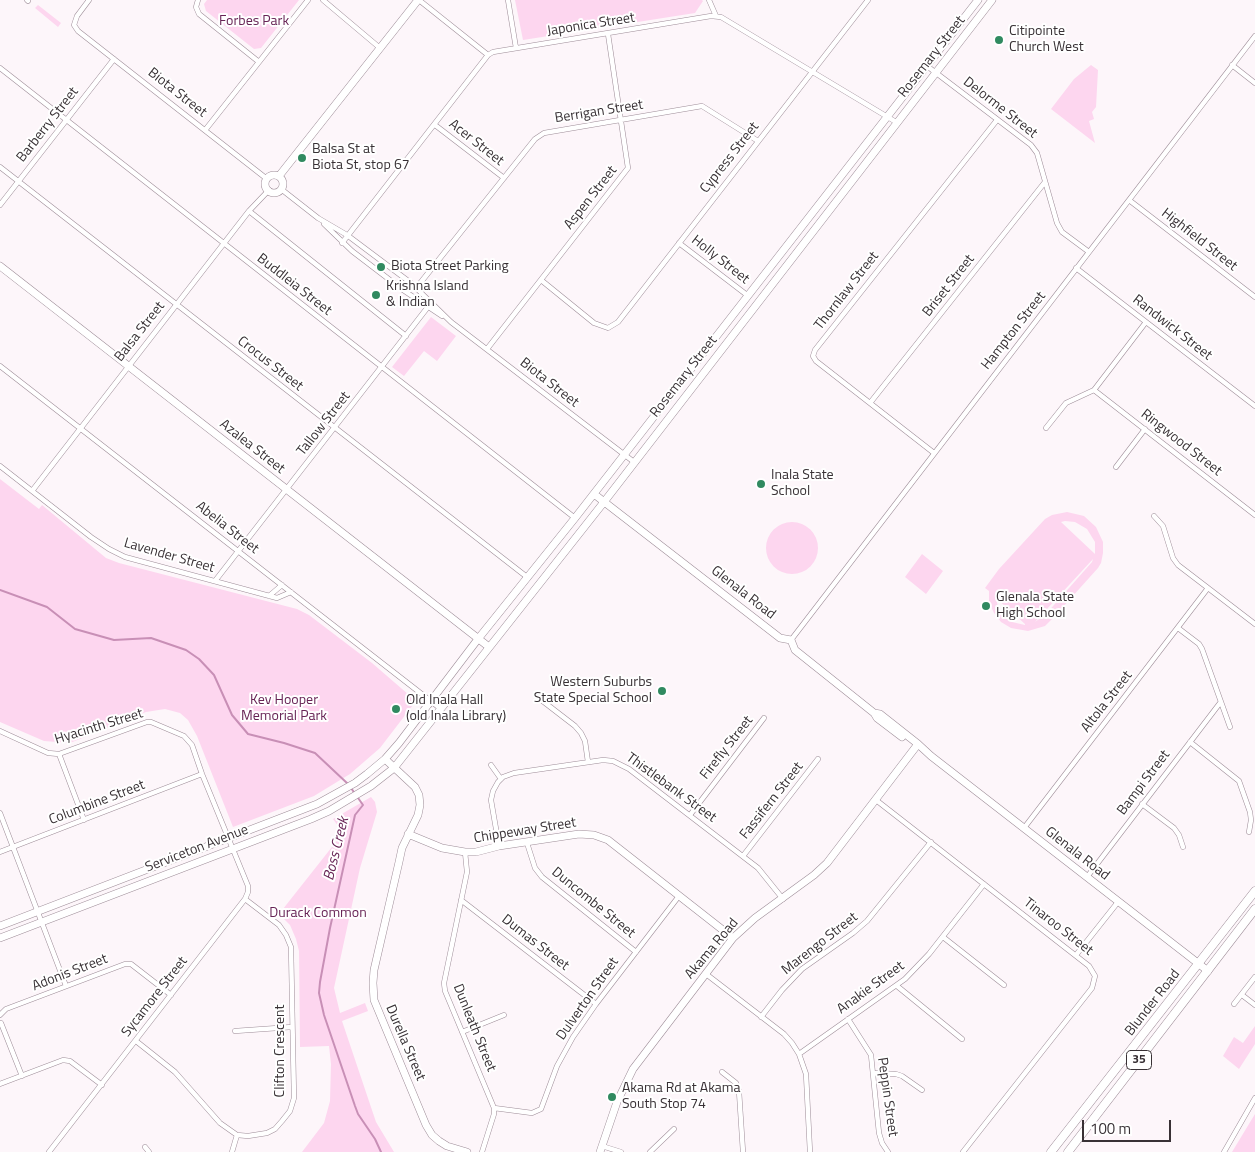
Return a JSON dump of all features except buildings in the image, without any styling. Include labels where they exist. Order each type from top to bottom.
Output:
[{"type":"main road","name":"Blunder Road","points":[[1051,1152],[1255,891]]},
{"type":"main road","name":"Blunder Road","points":[[1068,1152],[1255,909]]},
{"type":"street","name":"Biota Street","points":[[89,0],[77,16],[74,25],[78,31],[267,179]]},
{"type":"street","points":[[198,0],[196,6],[199,14],[258,62]]},
{"type":"street","points":[[206,130],[308,0]]},
{"type":"street","points":[[323,0],[380,48]]},
{"type":"street","points":[[279,176],[419,0],[488,55],[342,243]]},
{"type":"street","points":[[508,0],[516,48]]},
{"type":"street","points":[[709,0],[716,16],[730,22],[896,122]]},
{"type":"street","name":"Rosemary Street","points":[[394,768],[604,502],[992,0]]},
{"type":"street","name":"Cypress Street","points":[[541,280],[594,323],[608,328],[618,322],[866,1]]},
{"type":"street","name":"Rosemary Street","points":[[385,758],[594,494],[975,1]]},
{"type":"street","name":"Japonica Street","points":[[488,55],[493,52],[516,48],[716,16]]},
{"type":"street","name":"Aspen Street","points":[[487,349],[628,168],[608,34]]},
{"type":"street","name":"Hampton Street","points":[[791,640],[1255,36]]},
{"type":"street","name":"Barberry Street","points":[[0,206],[114,59]]},
{"type":"street","points":[[1232,65],[1255,83]]},
{"type":"street","name":"Delorme Street","points":[[926,66],[1031,145],[1037,153],[1057,223],[1062,232],[1089,252]]},
{"type":"street","name":"Buddleia Street","points":[[0,68],[575,518]]},
{"type":"street","name":"Berrigan Street","points":[[417,288],[535,139],[544,133],[702,106],[758,141]]},
{"type":"street","name":"Thornlaw Street","points":[[934,453],[816,361],[813,356],[815,350],[997,120]]},
{"type":"street","name":"Acer Street","points":[[434,125],[504,178]]},
{"type":"street","name":"Crocus Street","points":[[0,167],[527,577]]},
{"type":"street","points":[[271,175],[279,176],[283,184],[281,189],[274,192],[269,190],[266,186],[267,179],[271,175]]},
{"type":"street","name":"Briset Street","points":[[870,404],[1045,182]]},
{"type":"street","name":"Biota Street","points":[[281,189],[318,218],[347,235],[417,288],[430,305]]},
{"type":"street","name":"Balsa Street","points":[[32,491],[249,211],[269,190]]},
{"type":"street","name":"Highfield Street","points":[[1129,200],[1255,297]]},
{"type":"street","points":[[249,211],[406,336]]},
{"type":"street","name":"Biota Street","points":[[318,218],[342,243],[403,290],[430,305],[634,462]]},
{"type":"street","name":"Holly Street","points":[[679,243],[747,296]]},
{"type":"street","name":"Azalea Street","points":[[0,266],[489,647]]},
{"type":"street","name":"Randwick Street","points":[[1076,268],[1255,406]]},
{"type":"street","name":"Tallow Street","points":[[216,581],[430,305]]},
{"type":"street","points":[[1046,428],[1066,404],[1094,390],[1146,322]]},
{"type":"street","name":"Abelia Street","points":[[0,366],[440,709]]},
{"type":"street","name":"Ringwood Street","points":[[1094,390],[1255,515]]},
{"type":"street","points":[[1116,467],[1145,429]]},
{"type":"street","name":"Lavender Street","points":[[0,466],[91,537],[117,554],[277,598],[291,592]]},
{"type":"street","name":"Glenala Road","points":[[594,494],[780,638],[791,640],[795,650],[874,713],[876,718],[931,756],[1208,971]]},
{"type":"street","points":[[1154,516],[1163,526],[1173,558],[1178,565],[1255,624]]},
{"type":"street","points":[[270,596],[282,585]]},
{"type":"street","name":"Altola Street","points":[[1024,828],[1208,588]]},
{"type":"street","points":[[1178,628],[1199,644],[1202,649],[1230,727]]},
{"type":"street","points":[[540,699],[581,732],[585,741],[588,762]]},
{"type":"street","name":"Bampi Street","points":[[1087,877],[1220,703]]},
{"type":"street","name":"Firefly Street","points":[[690,815],[764,718]]},
{"type":"street","name":"Hyacinth Street","points":[[0,731],[48,753],[59,754],[143,723],[152,722],[188,740],[192,745],[233,848]]},
{"type":"street","points":[[1190,742],[1239,781],[1250,812],[1250,832]]},
{"type":"street","name":"Akama Road","points":[[601,1149],[617,1102],[633,1070],[733,938],[755,918],[814,876],[827,863],[916,745]]},
{"type":"street","points":[[59,754],[84,820]]},
{"type":"street","name":"Durella Street","points":[[385,758],[415,787],[419,795],[420,805],[418,815],[402,848],[374,970],[374,1000],[432,1135],[447,1146],[466,1152]]},
{"type":"street","name":"Serviceton Avenue","points":[[0,926],[317,804],[355,783],[385,758]]},
{"type":"street","name":"Fassifern Street","points":[[743,856],[818,759]]},
{"type":"street","name":"Thistlebank Street","points":[[501,779],[514,773],[603,760],[622,764],[743,856],[765,875],[783,899]]},
{"type":"street","points":[[491,765],[501,779],[493,791],[492,800],[499,846]]},
{"type":"street","name":"Serviceton Avenue","points":[[0,938],[312,819],[361,792],[394,768]]},
{"type":"street","name":"Columbine Street","points":[[0,852],[202,774]]},
{"type":"street","name":"Tinaroo Street","points":[[876,800],[1093,970],[1094,982],[1092,988],[962,1152]]},
{"type":"street","points":[[1142,804],[1174,828],[1179,835],[1183,847]]},
{"type":"street","points":[[0,813],[66,986]]},
{"type":"street","name":"Chippeway Street","points":[[408,834],[442,848],[465,852],[476,852],[499,846],[579,834],[594,835],[608,840],[733,938]]},
{"type":"street","name":"Marengo Street","points":[[761,1017],[792,979],[814,960],[867,921],[931,842]]},
{"type":"street","name":"Duncombe Street","points":[[528,843],[534,868],[542,877],[636,952]]},
{"type":"street","points":[[233,848],[248,886],[245,899]]},
{"type":"street","name":"Dunleath Street","points":[[465,852],[468,872],[444,983],[445,991],[494,1108]]},
{"type":"street","name":"Anakie Street","points":[[799,1054],[897,986],[923,962],[984,884]]},
{"type":"street","name":"Dulverton Street","points":[[494,1108],[532,1113],[541,1109],[557,1066],[565,1051],[596,1004],[679,896]]},
{"type":"street","name":"Sycamore Street","points":[[49,1152],[245,899]]},
{"type":"street","name":"Clifton Crescent","points":[[237,1135],[248,1136],[267,1133],[275,1128],[290,1111],[294,1098],[291,947],[279,925],[245,899]]},
{"type":"street","name":"Dumas Street","points":[[461,900],[596,1004]]},
{"type":"street","points":[[1076,955],[1118,902]]},
{"type":"street","points":[[943,937],[1004,985]]},
{"type":"street","name":"Adonis Street","points":[[0,1015],[6,1009],[125,964],[131,964],[171,995]]},
{"type":"street","points":[[706,974],[784,1034],[799,1054],[806,1074],[810,1152]]},
{"type":"street","points":[[1234,1004],[1255,977]]},
{"type":"street","points":[[897,986],[962,1038]]},
{"type":"street","points":[[1242,995],[1255,1005]]},
{"type":"street","points":[[462,1032],[504,1015]]},
{"type":"street","name":"Peppin Street","points":[[848,1019],[871,1054],[879,1133],[888,1152]]},
{"type":"street","points":[[0,1023],[22,1076]]},
{"type":"street","points":[[234,1032],[292,1027]]},
{"type":"street","points":[[136,1040],[175,1072],[220,1123],[237,1135],[232,1152]]},
{"type":"street","points":[[0,1084],[64,1060],[70,1061],[102,1085]]},
{"type":"street","points":[[722,1072],[736,1083],[739,1091],[743,1152]]},
{"type":"street","points":[[874,1073],[902,1076],[922,1090]]},
{"type":"street","points":[[1224,1152],[1255,1098]]},
{"type":"street","points":[[482,1152],[494,1114],[494,1108]]},
{"type":"street","points":[[650,1152],[674,1129]]},
{"type":"street","points":[[145,1147],[149,1152]]},
{"type":"street","points":[[601,1149],[621,1152]]},
{"type":"green space","name":"Forbes Park","points":[[207,0],[299,0],[261,48],[254,49],[206,11],[204,4]]},
{"type":"green space","points":[[515,0],[703,1],[695,13],[523,40]]},
{"type":"green space","points":[[38,5],[61,23],[58,27],[35,8]]},
{"type":"green space","points":[[1091,65],[1098,70],[1096,107],[1092,112],[1094,119],[1089,121],[1095,143],[1051,109],[1074,79]]},
{"type":"green space","points":[[431,317],[456,336],[437,361],[424,351],[404,376],[392,367]]},
{"type":"green space","name":"Kev Hooper Memorial Park","points":[[0,479],[39,509],[42,505],[106,558],[297,609],[309,615],[372,663],[416,701],[380,748],[350,774],[314,796],[233,827],[197,736],[188,720],[180,713],[165,709],[146,712],[70,743],[44,741],[0,722]]},
{"type":"green space","points":[[1067,512],[1084,516],[1096,527],[1103,542],[1101,563],[1045,626],[1028,631],[1011,628],[1001,622],[994,613],[989,602],[989,591],[985,588],[999,569],[1045,519],[1052,515]],"holes":[[[1061,522],[1075,522],[1087,529],[1095,542],[1095,554]],[[1093,559],[1046,614],[1035,622]],[[996,598],[1025,625],[1012,622],[1003,616]]]},
{"type":"green space","points":[[787,522],[797,522],[811,529],[818,543],[818,553],[811,567],[797,574],[787,574],[777,570],[770,563],[766,553],[766,543],[770,533],[777,526]]},
{"type":"green space","points":[[922,554],[943,571],[926,594],[905,577]]},
{"type":"green space","name":"Durack Common","points":[[371,797],[375,802],[377,812],[360,868],[334,988],[340,1013],[365,1003],[368,1011],[342,1021],[376,1122],[394,1152],[302,1152],[324,1123],[330,1101],[331,1064],[329,1046],[300,1047],[299,951],[290,925],[279,914],[343,833],[333,819]]},
{"type":"green space","points":[[1255,1026],[1255,1044],[1239,1069],[1223,1056],[1234,1037],[1243,1043]]},
{"type":"green space","points":[[1255,1114],[1255,1152],[1232,1152]]},
{"type":"waterway","name":"Boss Creek","points":[[0,590],[47,607],[75,629],[114,640],[151,638],[186,650],[199,659],[214,675],[232,715],[248,734],[315,753],[348,784]]},
{"type":"waterway","name":"Boss Creek","points":[[351,788],[363,805],[355,815],[330,928],[319,993],[324,1015],[358,1114],[375,1139],[381,1152]]},
{"type":"place","name":"Citipointe Church West","points":[[999,40]]},
{"type":"place","name":"Balsa St at Biota St, stop 67","points":[[302,158]]},
{"type":"place","name":"Biota Street Parking","points":[[381,267]]},
{"type":"place","name":"Krishna Island & Indian","points":[[376,295]]},
{"type":"place","name":"Inala State School","points":[[761,484]]},
{"type":"place","name":"Glenala State High School","points":[[986,606]]},
{"type":"place","name":"Western Suburbs State Special School","points":[[662,691]]},
{"type":"place","name":"Old Inala Hall (old Inala Library)","points":[[396,709]]},
{"type":"place","name":"Akama Rd at Akama South Stop 74","points":[[612,1097]]}]
